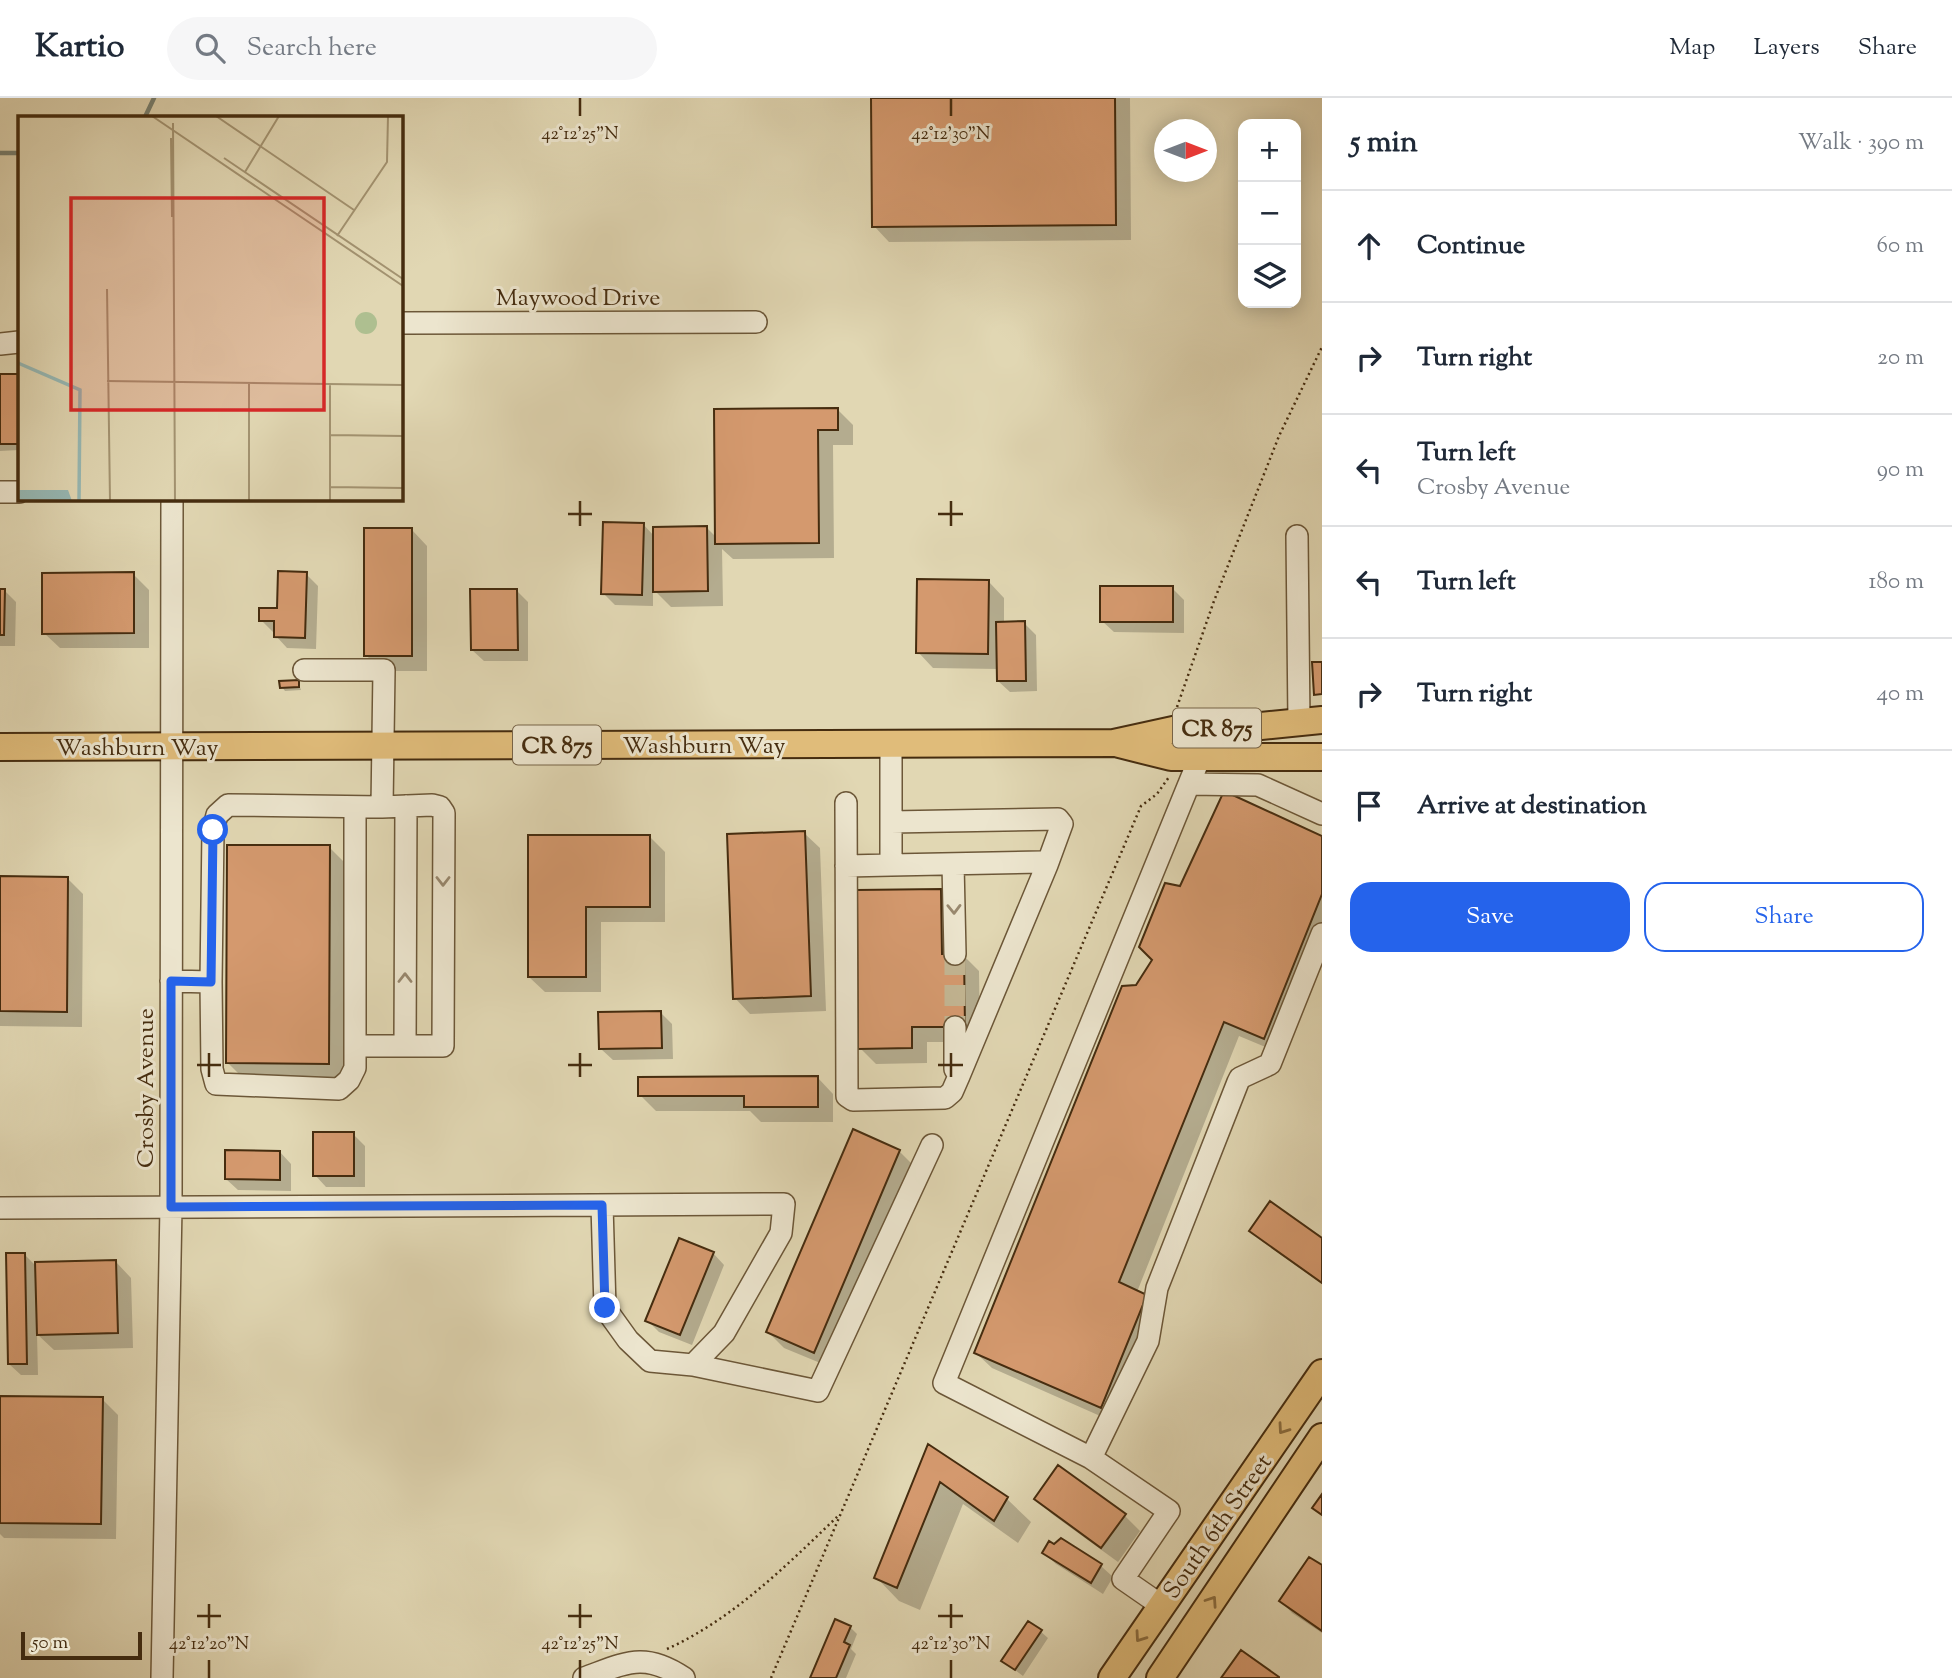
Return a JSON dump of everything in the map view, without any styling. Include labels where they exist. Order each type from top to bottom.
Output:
[{"type":"main road","name":"Washburn Way","points":[[0,747],[1114,743],[1178,729],[1251,727],[1310,721]]},
{"type":"main road","points":[[1200,757],[1296,739],[1310,721]]},
{"type":"main road","name":"Washburn Way","points":[[1114,743],[1171,757],[1319,756]]},
{"type":"main road","name":"South 6th Street","points":[[1112,1678],[1322,1373]]},
{"type":"main road","name":"South 6th Street","points":[[1160,1678],[1322,1437]]},
{"type":"street","name":"Maywood Drive","points":[[402,323],[756,321]]},
{"type":"street","points":[[0,344],[18,342]]},
{"type":"street","points":[[0,492],[18,492]]},
{"type":"street","name":"Crosby Avenue","points":[[162,1678],[171,1207],[172,500]]},
{"type":"street","points":[[1297,536],[1310,721]]},
{"type":"street","points":[[304,670],[384,670],[382,807]]},
{"type":"street","points":[[891,744],[891,865]]},
{"type":"street","points":[[1162,1606],[1124,1578],[1169,1511],[1091,1458],[944,1383],[1200,757]]},
{"type":"street","points":[[1189,784],[1258,785],[1322,814]]},
{"type":"street","points":[[846,803],[847,1096],[853,1100],[945,1098],[952,1092],[959,1076],[1062,824],[1058,819],[891,822]]},
{"type":"street","points":[[355,807],[355,1046],[355,1068],[349,1080],[340,1088],[216,1084],[212,1069],[213,830],[218,815],[228,805],[432,805],[440,807],[444,813],[443,1046],[355,1046]]},
{"type":"street","points":[[405,1046],[406,806]]},
{"type":"street","points":[[846,866],[1041,862],[1047,865]]},
{"type":"street","points":[[953,863],[954,954]]},
{"type":"street","points":[[1091,1458],[1147,1341],[1157,1288],[1238,1082],[1240,1078],[1269,1064],[1322,934]]},
{"type":"street","points":[[171,981],[211,982]]},
{"type":"street","points":[[954,1027],[955,1069],[959,1076]]},
{"type":"street","points":[[602,1205],[605,1308],[628,1340],[650,1361],[693,1365],[818,1391],[932,1145]]},
{"type":"street","points":[[0,1209],[784,1204],[781,1233],[724,1333],[693,1365]]},
{"type":"street","points":[[584,1678],[641,1660],[667,1667],[684,1678]]},
{"type":"path","points":[[1178,729],[1181,717],[1177,709],[1214,601],[1279,436],[1322,346]]},
{"type":"path","points":[[771,1678],[1135,819],[1141,806],[1157,794],[1169,778],[1171,757]]},
{"type":"path","points":[[641,1660],[687,1639],[770,1581],[840,1514]]},
{"type":"building","points":[[871,98],[1115,98],[1116,225],[872,227]]},
{"type":"building","points":[[0,374],[18,374],[18,444],[0,444]]},
{"type":"building","points":[[838,408],[838,430],[818,430],[819,543],[715,544],[714,409]]},
{"type":"building","points":[[603,522],[644,523],[642,595],[601,594]]},
{"type":"building","points":[[707,526],[708,591],[653,592],[653,527]]},
{"type":"building","points":[[364,528],[412,528],[412,656],[364,656]]},
{"type":"building","points":[[278,571],[307,572],[305,638],[274,637],[274,621],[259,621],[259,608],[277,608]]},
{"type":"building","points":[[134,572],[134,633],[42,634],[42,573]]},
{"type":"building","points":[[917,579],[989,580],[988,654],[916,653]]},
{"type":"building","points":[[1100,586],[1173,586],[1173,622],[1100,622]]},
{"type":"building","points":[[0,589],[5,589],[4,635],[0,635]]},
{"type":"building","points":[[470,589],[517,589],[518,650],[471,650]]},
{"type":"building","points":[[1025,621],[1026,681],[997,681],[996,622]]},
{"type":"building","points":[[1312,662],[1322,662],[1322,694],[1314,695]]},
{"type":"building","points":[[299,680],[299,687],[280,688],[279,681]]},
{"type":"building","points":[[1224,791],[1322,836],[1322,894],[1264,1039],[1224,1022],[1119,1282],[1147,1295],[1101,1408],[974,1353],[1122,986],[1136,985],[1152,960],[1139,947],[1165,883],[1180,886]]},
{"type":"building","points":[[805,831],[811,996],[733,999],[727,834]]},
{"type":"building","points":[[528,835],[650,835],[650,907],[586,907],[586,977],[528,977]]},
{"type":"building","points":[[227,845],[330,845],[329,1064],[226,1063]]},
{"type":"building","points":[[0,876],[68,877],[67,1012],[0,1011]]},
{"type":"building","points":[[941,889],[942,954],[964,954],[965,1027],[912,1027],[912,1048],[858,1049],[857,890]]},
{"type":"building","points":[[661,1011],[662,1048],[599,1049],[598,1012]]},
{"type":"building","points":[[818,1076],[818,1107],[744,1107],[744,1096],[638,1096],[638,1077]]},
{"type":"building","points":[[853,1129],[900,1150],[814,1353],[766,1332]]},
{"type":"building","points":[[313,1132],[354,1132],[354,1176],[313,1176]]},
{"type":"building","points":[[225,1150],[280,1151],[280,1180],[225,1179]]},
{"type":"building","points":[[1270,1201],[1322,1238],[1322,1283],[1249,1231]]},
{"type":"building","points":[[679,1238],[714,1252],[680,1335],[645,1321]]},
{"type":"building","points":[[6,1253],[25,1253],[27,1364],[8,1364]]},
{"type":"building","points":[[116,1260],[118,1333],[37,1335],[35,1262]]},
{"type":"building","points":[[0,1396],[103,1397],[101,1524],[0,1523]]},
{"type":"building","points":[[928,1444],[1008,1497],[994,1521],[940,1482],[897,1588],[874,1578]]},
{"type":"building","points":[[1058,1465],[1126,1514],[1101,1548],[1034,1499]]},
{"type":"building","points":[[1322,1494],[1322,1515],[1312,1508]]},
{"type":"building","points":[[1061,1538],[1102,1564],[1091,1583],[1042,1553],[1049,1541],[1054,1544]]},
{"type":"building","points":[[1309,1557],[1322,1565],[1322,1631],[1279,1601]]},
{"type":"building","points":[[835,1619],[851,1626],[844,1642],[850,1645],[836,1678],[810,1678]]},
{"type":"building","points":[[1028,1621],[1042,1630],[1015,1670],[1001,1661]]},
{"type":"building","points":[[1241,1650],[1279,1677],[1279,1678],[1221,1678]]},
{"type":"waterway","points":[[145,116],[154,98]]},
{"type":"waterway","points":[[0,153],[18,153]]},
{"type":"tunnel","points":[[955,954],[955,1027]]},
{"type":"route","points":[[213,830],[211,982],[171,981],[171,1207],[602,1205],[605,1308]]}]
